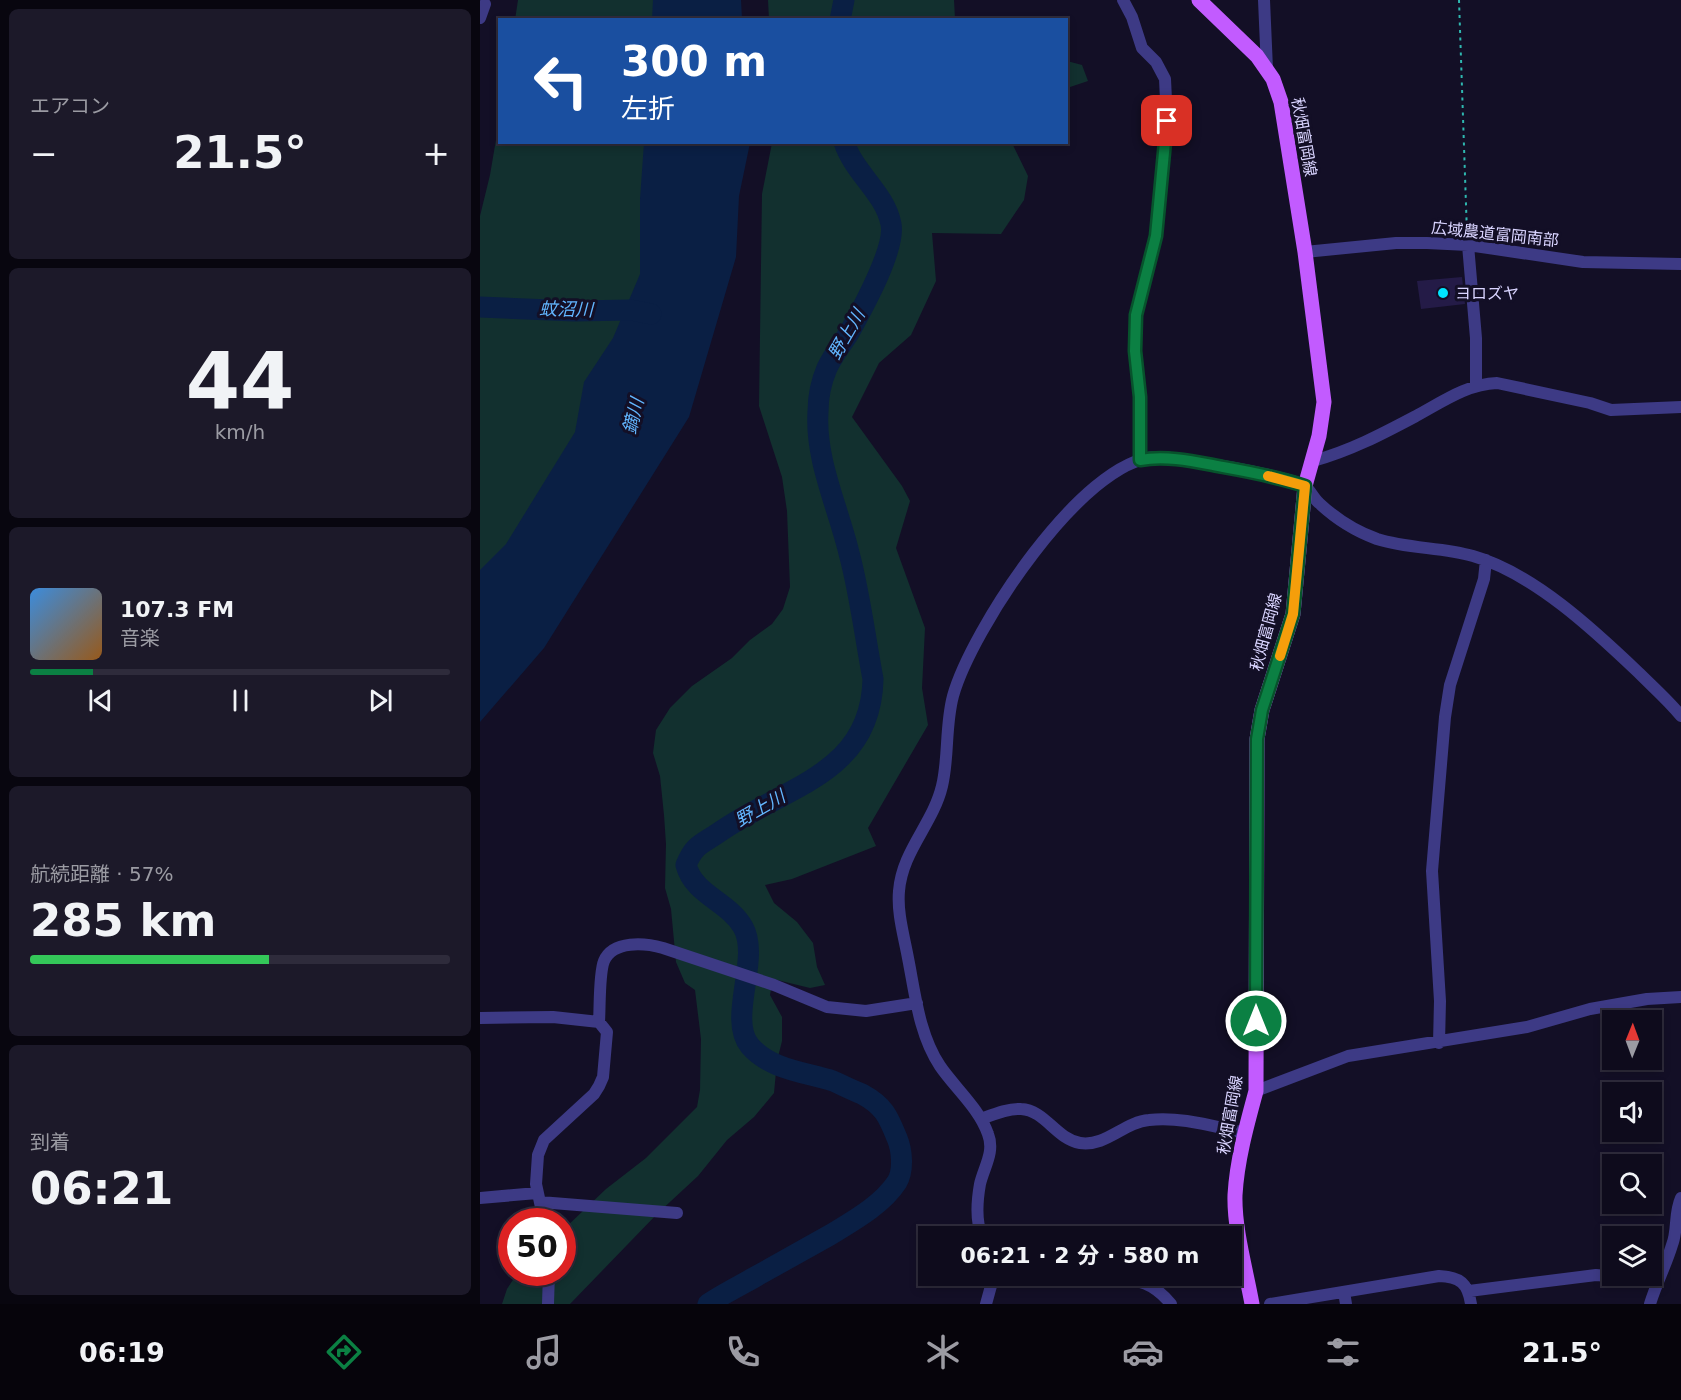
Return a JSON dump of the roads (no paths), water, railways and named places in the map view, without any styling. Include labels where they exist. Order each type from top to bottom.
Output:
[{"type":"main road","name":"秋畑富岡線","points":[[1199,0],[1257,56],[1267,69],[1281,102],[1305,252],[1324,402],[1313,461],[1305,486],[1293,614],[1262,710],[1257,739],[1256,1091],[1245,1133],[1235,1195],[1252,1304]]},
{"type":"street","points":[[1123,0],[1132,17],[1142,48],[1156,62],[1165,79],[1167,121],[1156,236],[1136,315],[1135,351],[1140,397],[1140,460]]},
{"type":"street","points":[[1264,0],[1267,69]]},
{"type":"street","points":[[480,18],[485,4]]},
{"type":"street","name":"広域農道富岡南部","points":[[1305,252],[1396,243],[1468,245],[1583,262],[1681,264]]},
{"type":"street","points":[[1468,245],[1476,338],[1476,386]]},
{"type":"street","points":[[1313,461],[1334,456],[1371,440],[1461,391],[1476,386],[1497,383],[1590,403],[1611,410],[1681,407]]},
{"type":"street","points":[[979,1226],[976,1216],[981,1181],[990,1160],[990,1137],[981,1119],[939,1064],[928,1042],[917,1003],[899,914],[899,891],[912,846],[934,808],[942,785],[948,718],[953,694],[978,637],[1024,567],[1075,503],[1104,479],[1140,460],[1156,457],[1278,477],[1305,486],[1316,501],[1346,525],[1377,539],[1442,549],[1486,560],[1528,581],[1579,618],[1612,647],[1681,716]]},
{"type":"street","points":[[1439,1043],[1440,1001],[1432,871],[1445,717],[1450,685],[1484,579],[1486,560]]},
{"type":"street","points":[[541,1208],[538,1197],[538,1155],[544,1140],[594,1094],[603,1077],[607,1032],[599,1022],[603,964],[608,954],[624,946],[655,946],[774,985],[827,1007],[866,1011],[917,1003]]},
{"type":"street","points":[[1256,1091],[1348,1056],[1527,1028],[1590,1009],[1647,999],[1681,997]]},
{"type":"street","points":[[480,1018],[553,1017],[599,1022]]},
{"type":"street","points":[[981,1119],[1021,1108],[1037,1114],[1062,1136],[1080,1143],[1096,1142],[1148,1120],[1174,1120],[1245,1133]]},
{"type":"street","points":[[480,1198],[538,1197],[676,1213]]},
{"type":"street","points":[[1662,1270],[1673,1243],[1677,1208],[1681,1198]]},
{"type":"street","points":[[1270,1304],[1345,1298],[1439,1276],[1450,1276],[1464,1283],[1470,1298],[1602,1275]]},
{"type":"street","points":[[548,1304],[549,1286]]},
{"type":"street","points":[[986,1304],[991,1286]]},
{"type":"street","points":[[1151,1286],[1163,1294],[1171,1304]]},
{"type":"street","points":[[1650,1304],[1656,1286]]},
{"type":"water","points":[[653,0],[741,0],[742,18],[652,18]]},
{"type":"water","name":"鏑川","points":[[644,144],[750,144],[739,196],[736,257],[689,417],[544,648],[480,722],[480,570],[506,544],[575,432],[584,382],[613,338],[640,274],[640,199]]},
{"type":"waterway","name":"野上川","points":[[840,18],[844,0]]},
{"type":"waterway","name":"野上川","points":[[708,1304],[866,1212],[891,1190],[897,1182],[901,1166],[897,1138],[888,1118],[875,1103],[862,1094],[833,1081],[778,1065],[758,1054],[750,1046],[744,1034],[742,1020],[748,940],[737,918],[696,884],[686,865],[700,845],[746,815],[821,774],[841,757],[858,736],[869,711],[873,679],[853,568],[820,448],[818,406],[820,389],[827,368],[855,322],[883,263],[891,235],[891,224],[883,202],[855,164],[845,144]]},
{"type":"waterway","name":"蚊沼川","points":[[480,307],[574,311],[631,310],[651,314]]},
{"type":"place","name":"ヨロズヤ","points":[[1443,293]]}]
